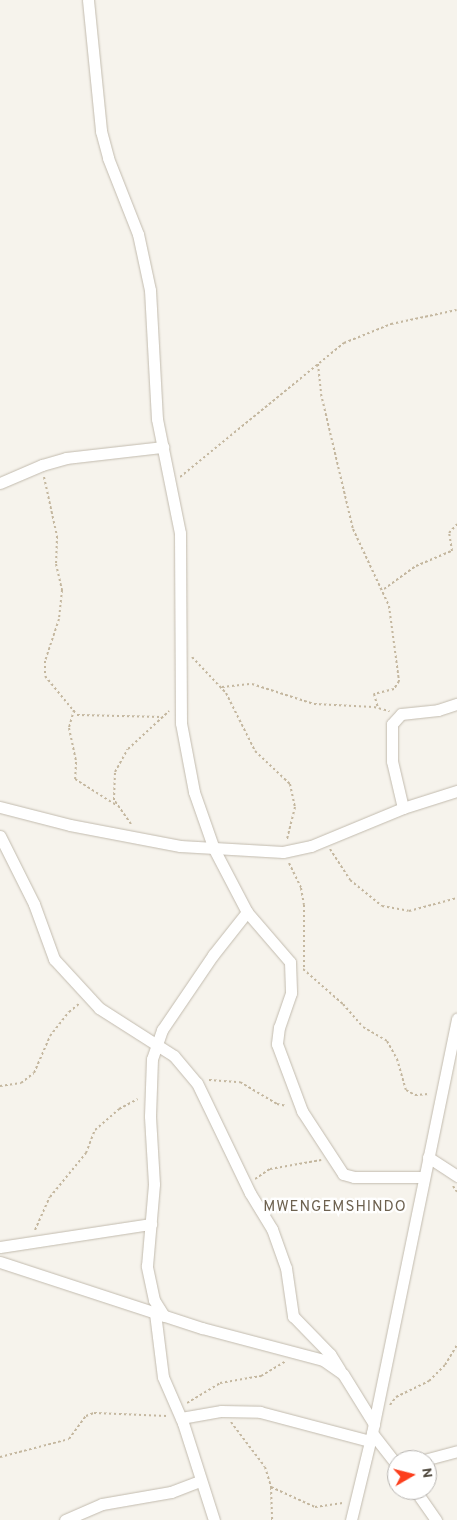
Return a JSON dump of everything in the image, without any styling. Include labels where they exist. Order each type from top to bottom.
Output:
[{"type":"street","points":[[88,0],[104,146],[132,217],[150,290],[155,404],[172,484],[182,551],[181,723],[194,792],[214,850],[247,912],[290,962],[291,993],[279,1027],[277,1044],[299,1103],[331,1158],[343,1174],[354,1177],[423,1177]]},
{"type":"street","points":[[0,483],[42,465],[78,456],[163,447]]},
{"type":"street","points":[[403,808],[391,740],[392,724],[401,714],[438,710],[457,704]]},
{"type":"street","points":[[0,807],[96,831],[214,850],[283,852],[324,841],[403,808],[457,791]]},
{"type":"street","points":[[0,836],[3,850],[34,904],[54,959],[91,1000],[112,1018],[174,1056],[197,1083],[250,1193],[278,1242],[286,1268],[293,1316],[330,1354],[372,1432],[387,1452]]},
{"type":"street","points":[[214,1520],[180,1417],[163,1377],[159,1315],[148,1282],[154,1184],[150,1095],[156,1044],[213,955],[247,912]]},
{"type":"street","points":[[351,1520],[372,1432],[457,1019]]},
{"type":"street","points":[[446,1073],[457,1078]]},
{"type":"street","points":[[428,1157],[457,1176]]},
{"type":"street","points":[[0,1247],[151,1224]]},
{"type":"street","points":[[0,1262],[159,1315],[295,1355],[323,1360],[340,1370]]},
{"type":"street","points":[[180,1417],[221,1411],[260,1412],[372,1432]]},
{"type":"street","points":[[437,1456],[457,1451]]},
{"type":"street","points":[[65,1520],[102,1504],[171,1492],[200,1481]]},
{"type":"street","points":[[422,1500],[436,1520]]},
{"type":"path","points":[[172,484],[344,343],[369,331],[457,310]]},
{"type":"path","points":[[318,364],[321,394],[353,529],[390,606],[399,681],[394,688],[374,694],[378,708]]},
{"type":"path","points":[[42,465],[57,536],[56,564],[62,590],[59,620],[43,669],[50,684],[81,716],[162,717]]},
{"type":"path","points":[[383,589],[416,566],[452,551],[449,533],[457,524]]},
{"type":"path","points":[[180,639],[186,651],[222,687],[248,742],[290,784],[294,807],[283,852],[298,882],[304,905],[304,969]]},
{"type":"path","points":[[222,687],[252,684],[314,704],[378,708],[401,714]]},
{"type":"path","points":[[132,826],[117,805],[113,790],[120,761],[180,701]]},
{"type":"path","points":[[74,710],[69,728],[76,762],[75,779],[117,805]]},
{"type":"path","points":[[324,841],[350,880],[382,906],[409,911],[457,898]]},
{"type":"path","points":[[290,962],[304,969],[344,1004],[363,1028],[387,1040],[397,1059],[406,1090],[415,1095],[442,1092]]},
{"type":"path","points":[[0,1086],[21,1083],[34,1073],[50,1036],[61,1021],[78,1005],[91,1000]]},
{"type":"path","points":[[197,1083],[233,1080],[278,1104],[299,1103]]},
{"type":"path","points":[[28,1243],[44,1207],[70,1169],[86,1153],[95,1130],[119,1109],[150,1095]]},
{"type":"path","points":[[250,1193],[254,1181],[270,1169],[331,1158]]},
{"type":"path","points":[[389,1408],[396,1397],[429,1381],[445,1365],[457,1345]]},
{"type":"path","points":[[0,1457],[69,1438],[86,1416],[94,1412],[127,1412],[148,1417],[163,1415],[180,1417],[208,1388],[261,1376],[295,1355]]},
{"type":"path","points":[[221,1411],[254,1449],[271,1487],[272,1520]]},
{"type":"path","points":[[271,1487],[316,1507],[355,1500]]},
{"type":"district","name":"MWENGEMSHINDO","points":[[335,1208]]}]
